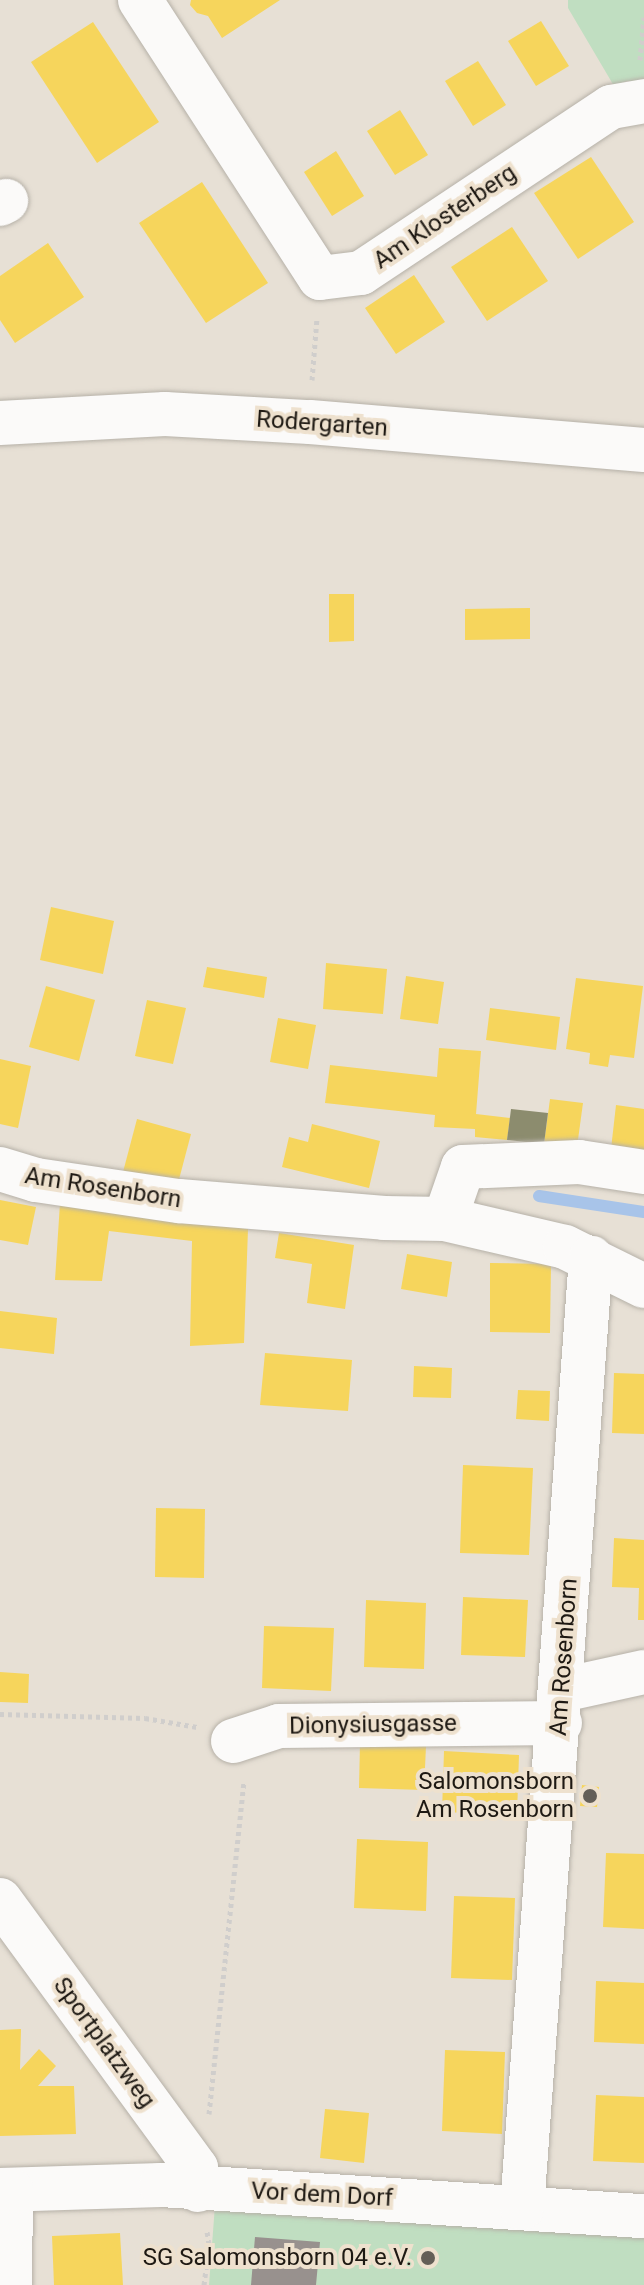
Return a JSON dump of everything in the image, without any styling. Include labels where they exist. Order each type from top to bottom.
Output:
[{"type":"street","points":[[140,0],[320,278]]},
{"type":"street","name":"Am Klosterberg","points":[[320,278],[361,273],[611,107],[644,101]]},
{"type":"street","name":"Rodergarten","points":[[0,423],[165,414],[310,422],[644,450]]},
{"type":"street","points":[[445,1219],[463,1167],[579,1162],[644,1172]]},
{"type":"street","name":"Am Rosenborn","points":[[0,1169],[36,1180],[179,1201],[384,1218],[445,1219],[565,1247],[591,1258],[561,1706],[522,2208]]},
{"type":"street","points":[[591,1258],[644,1286]]},
{"type":"street","name":"Dionysiusgasse","points":[[233,1741],[279,1726],[561,1706],[644,1672]]},
{"type":"street","name":"Sportplatzweg","points":[[0,1900],[197,2179]]},
{"type":"street","name":"Vor dem Dorf","points":[[6,2190],[161,2185],[197,2179],[274,2191],[644,2216]]},
{"type":"street","points":[[6,2190],[10,2285]]},
{"type":"path","points":[[312,374],[320,278]]},
{"type":"path","points":[[0,1714],[145,1718],[198,1727],[233,1741],[246,1768],[206,2142],[197,2179],[209,2244],[204,2285]]},
{"type":"green space","points":[[568,0],[644,0],[644,82],[627,81],[614,86],[568,8]]},
{"type":"green space","name":"SG Salomonsborn 04 e.V.","points":[[215,2205],[644,2230],[644,2285],[209,2285]]},
{"type":"building: Wohnen","points":[[191,0],[280,0],[222,38],[208,16],[197,13],[190,5]]},
{"type":"building: Wohnen","points":[[541,21],[569,66],[536,86],[508,41]]},
{"type":"building: Wohnen","points":[[93,22],[159,122],[97,163],[31,62]]},
{"type":"building: Wohnen","points":[[478,61],[506,105],[473,126],[445,81]]},
{"type":"building: Wohnen","points":[[400,110],[428,155],[395,175],[367,131]]},
{"type":"building: Wohnen","points":[[336,151],[364,196],[332,216],[304,172]]},
{"type":"building: Wohnen","points":[[591,157],[634,222],[578,259],[534,193]]},
{"type":"building: Wohnen","points":[[202,182],[268,283],[206,323],[139,223]]},
{"type":"building: Wohnen","points":[[512,227],[548,281],[487,321],[451,267]]},
{"type":"building: Wohnen","points":[[48,243],[84,297],[15,343],[0,320],[0,276]]},
{"type":"building: Wohnen","points":[[414,275],[445,322],[396,354],[365,308]]},
{"type":"building: Wohnen","points":[[329,594],[354,594],[354,641],[329,642]]},
{"type":"building: Wohnen","points":[[530,608],[530,639],[465,640],[465,609]]},
{"type":"building: Wohnen","points":[[51,907],[114,921],[103,974],[40,960]]},
{"type":"building: Wohnen","points":[[326,963],[387,969],[383,1014],[323,1009]]},
{"type":"building: Wohnen","points":[[207,967],[267,977],[264,998],[203,987]]},
{"type":"building: Wohnen","points":[[406,976],[444,982],[438,1024],[400,1019]]},
{"type":"building: Wohnen","points":[[576,978],[643,986],[634,1058],[610,1055],[608,1067],[589,1064],[590,1053],[566,1049]]},
{"type":"building: Wohnen","points":[[46,986],[95,1000],[79,1061],[29,1047]]},
{"type":"building: Wohnen","points":[[147,1000],[186,1008],[173,1064],[135,1056]]},
{"type":"building: Wohnen","points":[[490,1008],[560,1017],[556,1050],[486,1040]]},
{"type":"building: Wohnen","points":[[278,1018],[316,1025],[308,1069],[270,1062]]},
{"type":"building: Wohnen","points":[[439,1048],[481,1051],[476,1114],[510,1118],[507,1140],[475,1137],[475,1129],[434,1127],[435,1115],[325,1103],[330,1065],[437,1077]]},
{"type":"building: Wohnen","points":[[0,1059],[31,1066],[18,1128],[0,1124]]},
{"type":"building: Wohnen","points":[[550,1099],[583,1103],[577,1147],[544,1144]]},
{"type":"building: Wohnen","points":[[616,1105],[644,1109],[644,1153],[611,1149]]},
{"type":"building: Wohnen","points":[[137,1119],[191,1134],[177,1187],[123,1172]]},
{"type":"building: Wohnen","points":[[312,1124],[380,1141],[369,1188],[282,1167],[289,1137],[308,1142]]},
{"type":"building: Wohnen","points":[[0,1200],[36,1207],[28,1245],[0,1240]]},
{"type":"building: Wohnen","points":[[60,1203],[248,1229],[244,1343],[190,1346],[192,1241],[109,1231],[102,1281],[55,1280]]},
{"type":"building: Wohnen","points":[[279,1233],[354,1245],[345,1309],[307,1303],[312,1264],[275,1258]]},
{"type":"building: Wohnen","points":[[407,1254],[452,1262],[447,1297],[401,1289]]},
{"type":"building: Wohnen","points":[[490,1263],[551,1264],[550,1333],[490,1332]]},
{"type":"building: Wohnen","points":[[0,1311],[57,1318],[54,1354],[0,1348]]},
{"type":"building: Wohnen","points":[[265,1353],[352,1360],[348,1411],[260,1405]]},
{"type":"building: Wohnen","points":[[414,1366],[452,1368],[451,1398],[413,1397]]},
{"type":"building: Wohnen","points":[[614,1373],[644,1374],[644,1434],[612,1433]]},
{"type":"building: Wohnen","points":[[518,1390],[550,1391],[549,1421],[516,1419]]},
{"type":"building: Wohnen","points":[[463,1465],[533,1468],[529,1555],[460,1553]]},
{"type":"building: Wohnen","points":[[156,1508],[205,1509],[204,1578],[155,1577]]},
{"type":"building: Wohnen","points":[[614,1538],[644,1540],[644,1620],[638,1620],[639,1588],[612,1587]]},
{"type":"building: Wohnen","points":[[463,1597],[528,1600],[525,1657],[461,1655]]},
{"type":"building: Wohnen","points":[[366,1600],[426,1603],[424,1669],[364,1667]]},
{"type":"building: Wohnen","points":[[264,1626],[334,1628],[331,1691],[262,1688]]},
{"type":"building: Wohnen","points":[[0,1672],[29,1674],[28,1703],[0,1702]]},
{"type":"building: Wohnen","points":[[360,1743],[426,1746],[424,1790],[359,1788]]},
{"type":"building: Wohnen","points":[[444,1751],[519,1755],[517,1815],[442,1812]]},
{"type":"building: Wohnen","name":"Salomonsborn Am Rosenborn","points":[[582,1785],[599,1787],[597,1807],[580,1806]]},
{"type":"building: Wohnen","points":[[357,1839],[428,1842],[426,1911],[354,1908]]},
{"type":"building: Wohnen","points":[[606,1853],[644,1854],[644,1929],[603,1927]]},
{"type":"building: Wohnen","points":[[454,1896],[515,1898],[512,1980],[451,1978]]},
{"type":"building: Wohnen","points":[[596,1981],[644,1983],[644,2044],[594,2042]]},
{"type":"building: Wohnen","points":[[21,2029],[20,2070],[39,2049],[56,2066],[38,2086],[74,2086],[76,2134],[0,2136],[0,2030]]},
{"type":"building: Wohnen","points":[[445,2050],[505,2052],[502,2134],[442,2131]]},
{"type":"building: Wohnen","points":[[596,2095],[644,2097],[644,2163],[593,2161]]},
{"type":"building: Wohnen","points":[[325,2109],[369,2113],[364,2163],[320,2158]]},
{"type":"building: Wohnen","points":[[120,2233],[123,2285],[54,2285],[52,2236]]},
{"type":"building: Industrie","points":[[511,1109],[548,1113],[544,1144],[507,1140]]},
{"type":"building: Sonstige","points":[[255,2237],[320,2242],[316,2285],[251,2285]]},
{"type":"waterway","points":[[539,1196],[644,1212]]},
{"type":"place","name":"Salomonsborn Am Rosenborn","points":[[590,1796]]},
{"type":"place","name":"SG Salomonsborn 04 e.V.","points":[[428,2258]]}]
